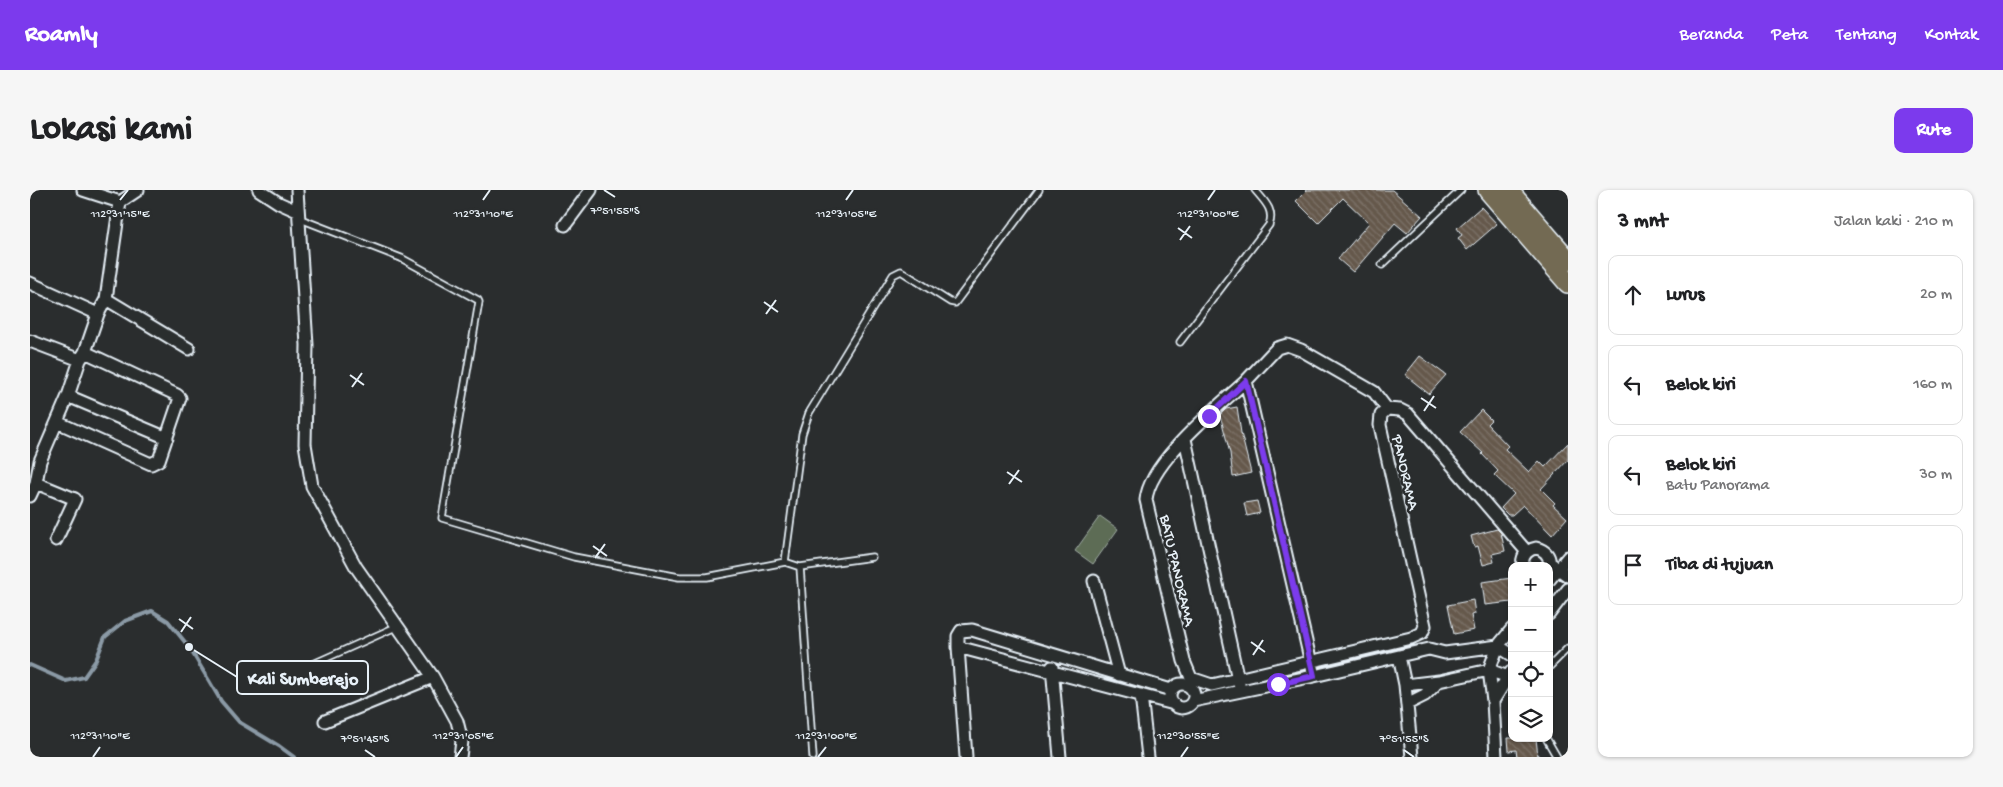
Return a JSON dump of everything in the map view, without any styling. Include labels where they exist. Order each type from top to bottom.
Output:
[{"type":"main road","points":[[1488,190],[1568,283]]},
{"type":"main road","points":[[1508,190],[1568,260]]},
{"type":"street","points":[[83,190],[120,202]]},
{"type":"street","points":[[30,496],[36,483],[40,461],[68,396],[98,314],[106,299],[120,202],[138,190]]},
{"type":"street","points":[[259,190],[298,215]]},
{"type":"street","points":[[297,190],[307,345],[305,444],[312,486],[356,567],[433,677],[457,721],[462,741],[460,757]]},
{"type":"street","points":[[566,226],[591,190]]},
{"type":"street","points":[[30,283],[98,314]]},
{"type":"street","points":[[106,299],[190,349]]},
{"type":"street","points":[[30,341],[82,356],[177,395],[180,402],[159,460],[151,464],[57,422]]},
{"type":"street","name":"BATU PANORAMA","points":[[1187,681],[1146,500],[1151,481],[1157,471],[1185,440],[1277,348],[1287,346],[1301,350],[1374,392],[1387,409]]},
{"type":"street","points":[[1246,381],[1312,660],[1314,676]]},
{"type":"street","points":[[68,396],[167,438]]},
{"type":"street","name":"PANORAMA","points":[[1429,649],[1380,425],[1381,415],[1387,409],[1400,410],[1408,414],[1527,552]]},
{"type":"street","points":[[1185,440],[1241,691]]},
{"type":"street","points":[[36,483],[75,499],[56,540]]},
{"type":"street","points":[[1524,562],[1524,556],[1531,549],[1542,549],[1551,562]]},
{"type":"street","points":[[1553,565],[1568,557]]},
{"type":"street","points":[[1553,567],[1568,576]]},
{"type":"street","points":[[1094,581],[1119,675]]},
{"type":"street","points":[[1553,586],[1566,592],[1553,609]]},
{"type":"street","points":[[1174,704],[1170,698],[1171,690],[1187,681],[1210,685],[1410,638],[1422,633],[1425,626]]},
{"type":"street","points":[[966,757],[958,648],[959,634],[964,630],[972,630],[1171,690]]},
{"type":"street","points":[[1496,757],[1493,701],[1489,670],[1498,646],[1508,634]]},
{"type":"street","points":[[1193,701],[1314,676],[1429,649],[1445,653],[1498,646],[1508,652]]},
{"type":"street","points":[[958,648],[1174,704],[1180,708],[1188,707],[1193,701],[1194,694],[1187,681]]},
{"type":"street","points":[[1052,655],[1060,757]]},
{"type":"street","points":[[1399,656],[1405,686],[1412,757]]},
{"type":"street","points":[[1405,686],[1489,670],[1508,674]]},
{"type":"street","points":[[325,721],[433,677]]},
{"type":"street","points":[[1493,701],[1508,677]]},
{"type":"street","points":[[1407,704],[1425,695],[1439,681]]},
{"type":"street","points":[[1140,695],[1148,757]]},
{"type":"lane","points":[[785,562],[802,434],[808,413],[893,275],[901,271],[950,302],[955,303],[1039,190]]},
{"type":"lane","points":[[1180,342],[1269,225],[1272,215],[1271,210],[1255,190]]},
{"type":"lane","points":[[1382,265],[1461,190]]},
{"type":"lane","points":[[298,215],[401,258],[479,302],[442,518],[574,557],[679,578],[707,577],[785,562],[800,567],[872,557]]},
{"type":"lane","points":[[800,567],[812,757]]},
{"type":"lane","points":[[284,677],[398,626]]},
{"type":"lane","points":[[1553,663],[1568,648]]},
{"type":"lane","points":[[1548,742],[1557,757]]},
{"type":"green space","points":[[1100,516],[1118,529],[1093,564],[1075,551]]},
{"type":"building","points":[[1307,190],[1392,190],[1422,216],[1407,233],[1395,223],[1353,272],[1338,259],[1369,223],[1343,198],[1318,223],[1296,201]]},
{"type":"building","points":[[1481,207],[1497,224],[1467,250],[1458,238],[1462,235],[1457,228]]},
{"type":"building","points":[[1420,356],[1446,375],[1429,394],[1405,375]]},
{"type":"building","points":[[1237,407],[1251,473],[1233,477],[1230,453],[1220,415],[1226,409]]},
{"type":"building","points":[[1481,410],[1491,420],[1487,424],[1508,446],[1505,449],[1529,472],[1539,461],[1545,467],[1568,443],[1568,460],[1541,489],[1555,503],[1553,505],[1567,518],[1552,535],[1523,505],[1512,515],[1508,515],[1501,508],[1514,494],[1494,475],[1498,471],[1483,453],[1460,432]]},
{"type":"building","points":[[1257,501],[1260,513],[1247,516],[1244,503]]},
{"type":"building","points":[[1497,529],[1501,533],[1505,551],[1492,554],[1494,562],[1483,565],[1478,546],[1474,547],[1471,536]]},
{"type":"building","points":[[1508,579],[1508,602],[1485,605],[1482,582]]},
{"type":"building","points":[[1473,600],[1475,614],[1471,615],[1474,630],[1454,634],[1448,605]]},
{"type":"building","points":[[1508,742],[1536,742],[1538,757],[1517,757],[1516,750],[1509,751]]},
{"type":"waterway","points":[[30,665],[66,681],[84,677],[96,660],[105,637],[125,621],[152,611],[168,621],[189,647],[221,701],[239,722],[294,757]]},
{"type":"place","name":"Kali Sumberejo","points":[[189,647]]},
{"type":"route","points":[[1209,416],[1246,381],[1312,660],[1314,676],[1278,684]]}]
